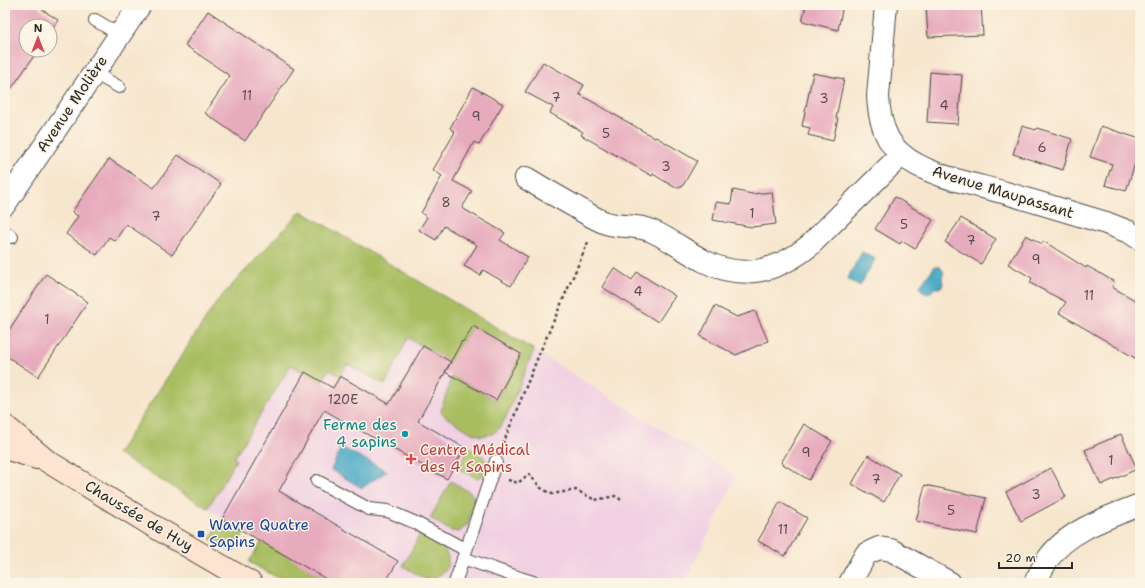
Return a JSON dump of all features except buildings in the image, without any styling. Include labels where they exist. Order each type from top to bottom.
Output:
[{"type":"main road","name":"Chaussée de Huy","points":[[5,426],[47,461],[155,527],[251,583]]},
{"type":"main road","name":"Chaussée de Huy","points":[[5,448],[47,461]]},
{"type":"street","name":"Avenue Molière","points":[[5,204],[140,5]]},
{"type":"street","name":"Avenue Maupassant","points":[[886,5],[878,96],[879,110],[887,137],[901,155],[932,172],[1106,223],[1129,232],[1140,239]]},
{"type":"street","points":[[526,178],[598,220],[654,232],[706,261],[727,269],[745,272],[772,268],[788,262],[809,246],[901,155]]},
{"type":"street","points":[[1034,583],[1048,558],[1074,535],[1083,529],[1140,505]]},
{"type":"street","points":[[850,583],[866,554],[879,548],[891,550],[950,583]]},
{"type":"lane","points":[[95,20],[120,35]]},
{"type":"lane","points":[[94,73],[119,87]]},
{"type":"lane","points":[[454,582],[465,554],[496,461]]},
{"type":"lane","points":[[318,481],[369,509],[388,510],[416,523],[465,554],[520,578],[536,583]]},
{"type":"path","points":[[496,461],[540,352],[598,220]]},
{"type":"path","points":[[492,475],[518,483],[529,474],[541,488],[552,494],[576,490],[595,500],[615,496],[622,500]]},
{"type":"shaded area","points":[[301,211],[534,350],[736,476],[685,583],[333,583],[222,519],[208,508],[117,454],[218,300]]},
{"type":"green space","points":[[301,211],[534,350],[507,415],[500,428],[492,434],[482,436],[472,433],[446,417],[441,412],[452,376],[496,400],[521,355],[473,326],[451,362],[408,338],[385,385],[347,364],[340,376],[329,370],[322,382],[291,365],[234,458],[236,460],[208,508],[117,454],[218,300]]},
{"type":"green space","points":[[469,447],[481,454],[486,461],[483,475],[477,478],[459,469]]},
{"type":"green space","points":[[451,481],[471,493],[474,502],[468,524],[459,532],[451,531],[430,518]]},
{"type":"green space","points":[[222,519],[245,532],[233,552],[210,539]]},
{"type":"green space","points":[[420,534],[440,545],[445,550],[448,557],[448,567],[444,572],[431,580],[425,579],[403,566]]},
{"type":"green space","points":[[262,541],[333,583],[287,583],[249,562]]},
{"type":"water","points":[[862,252],[875,259],[860,286],[847,279]]},
{"type":"water","points":[[935,266],[940,267],[944,272],[942,287],[935,288],[926,294],[920,286]]},
{"type":"water","points":[[341,447],[387,471],[362,488],[331,470]]},
{"type":"place","name":"Ferme des 4 sapins","points":[[405,434]]},
{"type":"place","name":"Centre Médical des 4 Sapins","points":[[411,459]]},
{"type":"place","name":"Wavre Quatre Sapins","points":[[201,534]]}]
